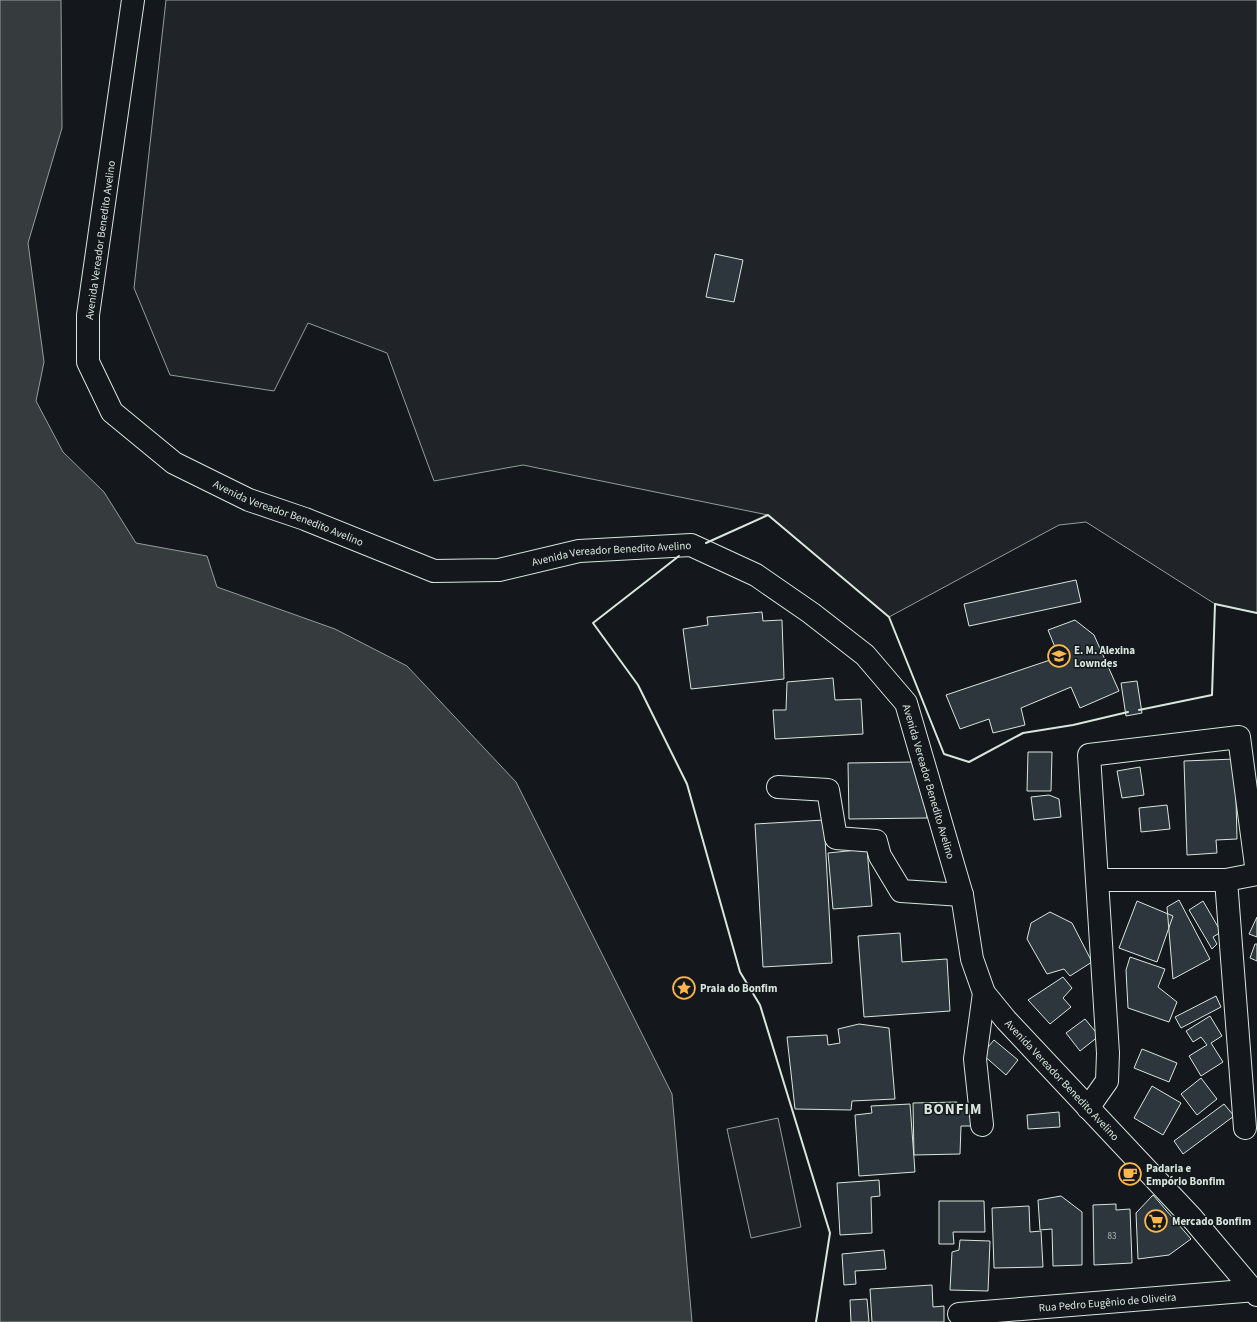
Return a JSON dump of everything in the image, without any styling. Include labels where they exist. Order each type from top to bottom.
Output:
[{"type":"main road","name":"Avenida Vereador Benedito Avelino","points":[[133,0],[88,315],[88,362],[112,412],[174,463],[181,467],[249,500],[305,519],[434,571],[499,570],[579,552],[691,546],[756,575],[811,613],[865,655],[906,702],[962,895],[972,959],[984,992],[1006,1020],[1192,1218],[1256,1292]]},
{"type":"main road","points":[[1088,1108],[1107,1081],[1108,1053],[1089,755],[1239,737],[1257,873],[1226,880],[1098,880]]},
{"type":"main road","points":[[778,787],[828,790],[836,838],[876,841],[880,856],[901,891],[962,895]]},
{"type":"main road","points":[[1226,880],[1245,1128]]},
{"type":"main road","points":[[982,1125],[975,1059],[984,992]]},
{"type":"main road","name":"Rua Pedro Eugênio de Oliveira","points":[[959,1314],[1256,1292]]},
{"type":"shaded area","points":[[0,0],[61,0],[62,128],[28,243],[44,362],[36,401],[63,452],[104,492],[136,543],[207,556],[217,587],[335,629],[407,666],[516,782],[672,1094],[692,1322],[0,1322]]},
{"type":"shaded area","points":[[166,0],[1257,0],[1257,613],[1215,604],[1086,522],[1059,525],[889,617],[768,515],[523,465],[434,481],[387,353],[308,323],[274,391],[170,375],[134,288]]},
{"type":"shaded area","points":[[778,1118],[801,1227],[751,1238],[727,1129]]},
{"type":"building","points":[[715,254],[743,260],[734,302],[706,297]]},
{"type":"building","points":[[1076,580],[1081,602],[969,626],[964,604]]},
{"type":"building","points":[[762,612],[763,621],[782,620],[784,679],[691,689],[683,629],[708,625],[707,617]]},
{"type":"building","name":"E. M. Alexina Lowndes","points":[[1075,620],[1094,635],[1119,691],[1080,708],[1071,687],[1021,708],[1025,725],[993,733],[989,719],[960,729],[946,695],[1059,657],[1048,630]]},
{"type":"building","points":[[833,678],[835,700],[861,699],[863,734],[775,739],[773,710],[786,710],[787,682]]},
{"type":"building","points":[[1137,681],[1142,713],[1126,716],[1121,683]]},
{"type":"building","points":[[1028,752],[1052,752],[1051,791],[1027,791]]},
{"type":"building","points":[[1235,759],[1237,839],[1216,840],[1217,853],[1187,855],[1184,761]]},
{"type":"building","points":[[913,762],[926,782],[927,818],[849,819],[848,763]]},
{"type":"building","points":[[1140,767],[1144,795],[1122,798],[1117,771]]},
{"type":"building","points":[[1049,795],[1059,799],[1061,817],[1034,820],[1031,797]]},
{"type":"building","points":[[1167,805],[1170,829],[1141,832],[1139,808]]},
{"type":"building","points":[[824,820],[832,963],[763,967],[755,824]]},
{"type":"building","points":[[867,849],[872,906],[833,909],[828,853]]},
{"type":"building","points":[[1179,900],[1210,959],[1173,979],[1167,907]]},
{"type":"building","points":[[1137,901],[1173,916],[1157,962],[1119,948]]},
{"type":"building","points":[[1203,901],[1221,932],[1213,937],[1217,944],[1212,949],[1189,910]]},
{"type":"building","points":[[1050,912],[1072,923],[1092,962],[1070,976],[1064,969],[1047,974],[1027,939],[1031,923]]},
{"type":"building","points":[[1257,917],[1257,937],[1249,934]]},
{"type":"building","points":[[900,933],[902,962],[947,959],[950,1011],[864,1017],[858,936]]},
{"type":"building","points":[[1255,944],[1257,944],[1257,961],[1250,958]]},
{"type":"building","points":[[1130,957],[1165,969],[1158,987],[1177,1002],[1169,1022],[1128,1008],[1126,970]]},
{"type":"building","points":[[1063,977],[1072,988],[1063,998],[1071,1007],[1050,1024],[1028,1000]]},
{"type":"building","points":[[1216,996],[1221,1007],[1181,1028],[1175,1017]]},
{"type":"building","points":[[1210,1016],[1222,1036],[1211,1043],[1223,1062],[1201,1076],[1189,1056],[1207,1045],[1201,1037],[1193,1042],[1186,1031]]},
{"type":"building","points":[[1085,1019],[1099,1036],[1080,1051],[1066,1033]]},
{"type":"building","points":[[859,1024],[889,1028],[895,1099],[852,1101],[851,1110],[795,1109],[787,1037],[827,1035],[828,1045],[840,1043],[838,1029]]},
{"type":"building","points":[[994,1040],[1018,1060],[1006,1075],[982,1054]]},
{"type":"building","points":[[1142,1049],[1177,1063],[1169,1082],[1134,1068]]},
{"type":"building","points":[[1201,1078],[1217,1099],[1197,1115],[1181,1094]]},
{"type":"building","points":[[1152,1086],[1181,1103],[1163,1135],[1134,1118]]},
{"type":"building","points":[[957,1102],[957,1108],[971,1108],[972,1126],[961,1126],[960,1154],[914,1155],[913,1103]]},
{"type":"building","points":[[910,1104],[915,1172],[859,1176],[855,1115],[872,1113],[871,1106]]},
{"type":"building","points":[[1224,1104],[1234,1116],[1183,1154],[1174,1141]]},
{"type":"building","points":[[1059,1112],[1060,1127],[1028,1129],[1027,1115]]},
{"type":"building","points":[[879,1180],[880,1196],[871,1197],[872,1233],[840,1235],[837,1183]]},
{"type":"building","name":"Mercado Bonfim","points":[[1153,1195],[1191,1239],[1169,1255],[1138,1259],[1136,1213]]},
{"type":"building","points":[[1061,1196],[1082,1212],[1082,1265],[1053,1266],[1052,1229],[1040,1230],[1038,1200]]},
{"type":"building","points":[[939,1201],[984,1201],[985,1232],[953,1232],[954,1244],[939,1244]]},
{"type":"building","points":[[1116,1204],[1116,1210],[1130,1209],[1132,1263],[1094,1265],[1093,1205]]},
{"type":"building","points":[[1029,1206],[1030,1232],[1041,1231],[1043,1267],[994,1268],[992,1208]]},
{"type":"building","points":[[960,1240],[990,1241],[988,1291],[950,1290],[952,1252],[959,1250]]},
{"type":"building","points":[[884,1250],[886,1269],[855,1271],[856,1284],[844,1285],[842,1254]]},
{"type":"building","points":[[932,1285],[933,1307],[944,1306],[944,1322],[872,1322],[870,1289]]},
{"type":"building","points":[[867,1299],[869,1322],[851,1322],[850,1300]]},
{"type":"wall","points":[[706,543],[768,515],[889,617],[944,754],[969,762],[1023,733],[1073,725],[1128,712]]},
{"type":"wall","points":[[679,556],[593,623],[638,685],[687,784],[740,972],[760,1005],[830,1233],[816,1322]]},
{"type":"wall","points":[[1139,710],[1212,695],[1215,604],[1257,613]]},
{"type":"place","name":"E. M. Alexina Lowndes","points":[[1059,656]]},
{"type":"place","name":"Praia do Bonfim","points":[[684,988]]},
{"type":"place","name":"Padaria e Empório Bonfim","points":[[1130,1174]]},
{"type":"place","name":"Mercado Bonfim","points":[[1156,1221]]},
{"type":"district","name":"BONFIM","points":[[953,1109]]}]
